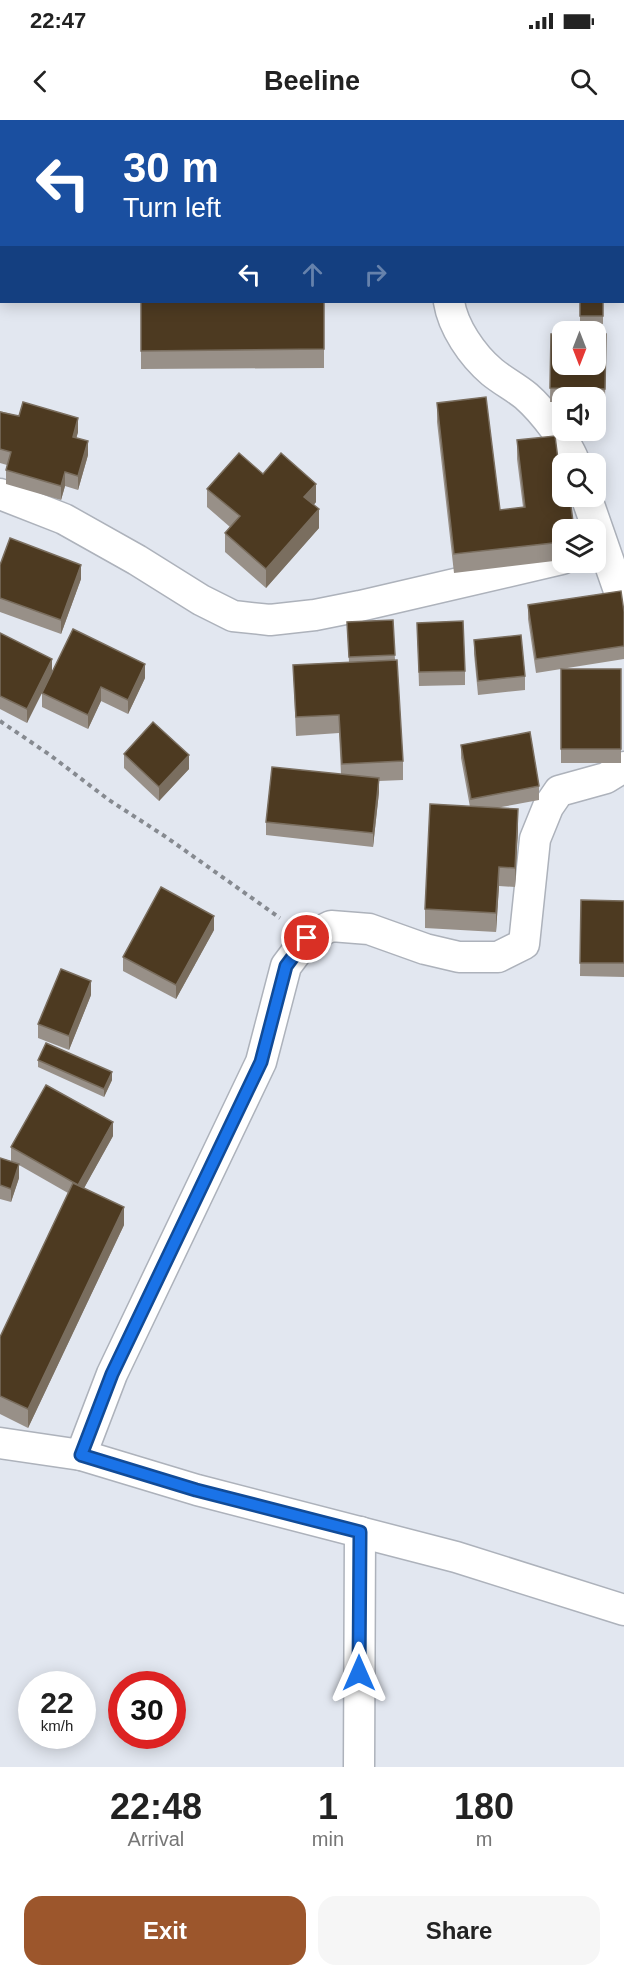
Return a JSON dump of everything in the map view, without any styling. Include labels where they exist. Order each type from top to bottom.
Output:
[{"type":"street","points":[[449,303],[451,316],[469,345],[491,370],[528,398],[553,426],[569,453]]},
{"type":"street","points":[[0,494],[64,519],[137,560],[201,600],[233,616],[270,620],[315,615],[552,561]]},
{"type":"street","points":[[606,564],[624,605]]},
{"type":"street","points":[[81,1455],[112,1374],[261,1062],[286,966],[307,938],[331,926],[369,929],[425,949],[459,957],[498,957],[524,944],[535,839],[548,807],[559,791],[606,778],[624,767]]},
{"type":"street","points":[[0,1443],[81,1455],[196,1490],[456,1557],[624,1610]]},
{"type":"street","points":[[359,1767],[360,1532]]},
{"type":"path","points":[[0,721],[50,755],[109,800],[265,906],[307,938]]},
{"type":"building","points":[[141,303],[324,303],[324,349],[141,351]]},
{"type":"building","points":[[580,303],[603,303],[603,316],[580,316]]},
{"type":"building","points":[[551,334],[552,375],[605,375],[605,387],[550,388]]},
{"type":"building","points":[[486,397],[500,510],[525,507],[517,440],[552,436],[552,441],[556,441],[557,453],[552,453],[552,507],[571,507],[573,519],[552,519],[552,543],[454,554],[437,403]]},
{"type":"building","points":[[23,402],[78,418],[73,437],[88,441],[78,476],[65,472],[61,486],[6,470],[11,452],[0,449],[0,412],[19,416]]},
{"type":"building","points":[[239,453],[263,474],[281,453],[316,484],[304,497],[319,509],[266,569],[225,533],[240,516],[207,489]]},
{"type":"building","points":[[10,538],[81,565],[61,620],[0,598],[0,565]]},
{"type":"building","points":[[621,591],[624,612],[624,646],[536,659],[528,605]]},
{"type":"building","points":[[393,620],[395,655],[349,657],[347,622]]},
{"type":"building","points":[[463,621],[465,671],[419,672],[417,623]]},
{"type":"building","points":[[73,629],[145,664],[128,700],[101,687],[88,715],[42,693]]},
{"type":"building","points":[[0,633],[52,659],[27,709],[0,696]]},
{"type":"building","points":[[521,635],[525,676],[478,681],[474,640]]},
{"type":"building","points":[[397,660],[403,761],[342,764],[339,715],[296,717],[293,665]]},
{"type":"building","points":[[561,669],[621,669],[621,749],[561,749]]},
{"type":"building","points":[[153,722],[189,755],[159,787],[124,754]]},
{"type":"building","points":[[530,732],[539,786],[471,799],[461,745]]},
{"type":"building","points":[[272,767],[379,778],[373,833],[266,822]]},
{"type":"building","points":[[430,804],[518,809],[515,868],[499,867],[496,913],[425,909]]},
{"type":"building","points":[[161,887],[214,916],[176,985],[123,957]]},
{"type":"building","points":[[581,900],[624,901],[624,963],[580,963]]},
{"type":"building","points":[[61,969],[91,981],[69,1036],[38,1024]]},
{"type":"building","points":[[46,1043],[112,1072],[104,1089],[38,1060]]},
{"type":"building","points":[[46,1085],[113,1122],[78,1185],[11,1147]]},
{"type":"building","points":[[0,1158],[19,1164],[11,1189],[0,1185]]},
{"type":"building","points":[[73,1183],[124,1207],[28,1409],[0,1396],[0,1337]]},
{"type":"route","points":[[307,938],[286,966],[261,1062],[112,1374],[81,1455],[196,1490],[360,1532],[359,1673]]}]
